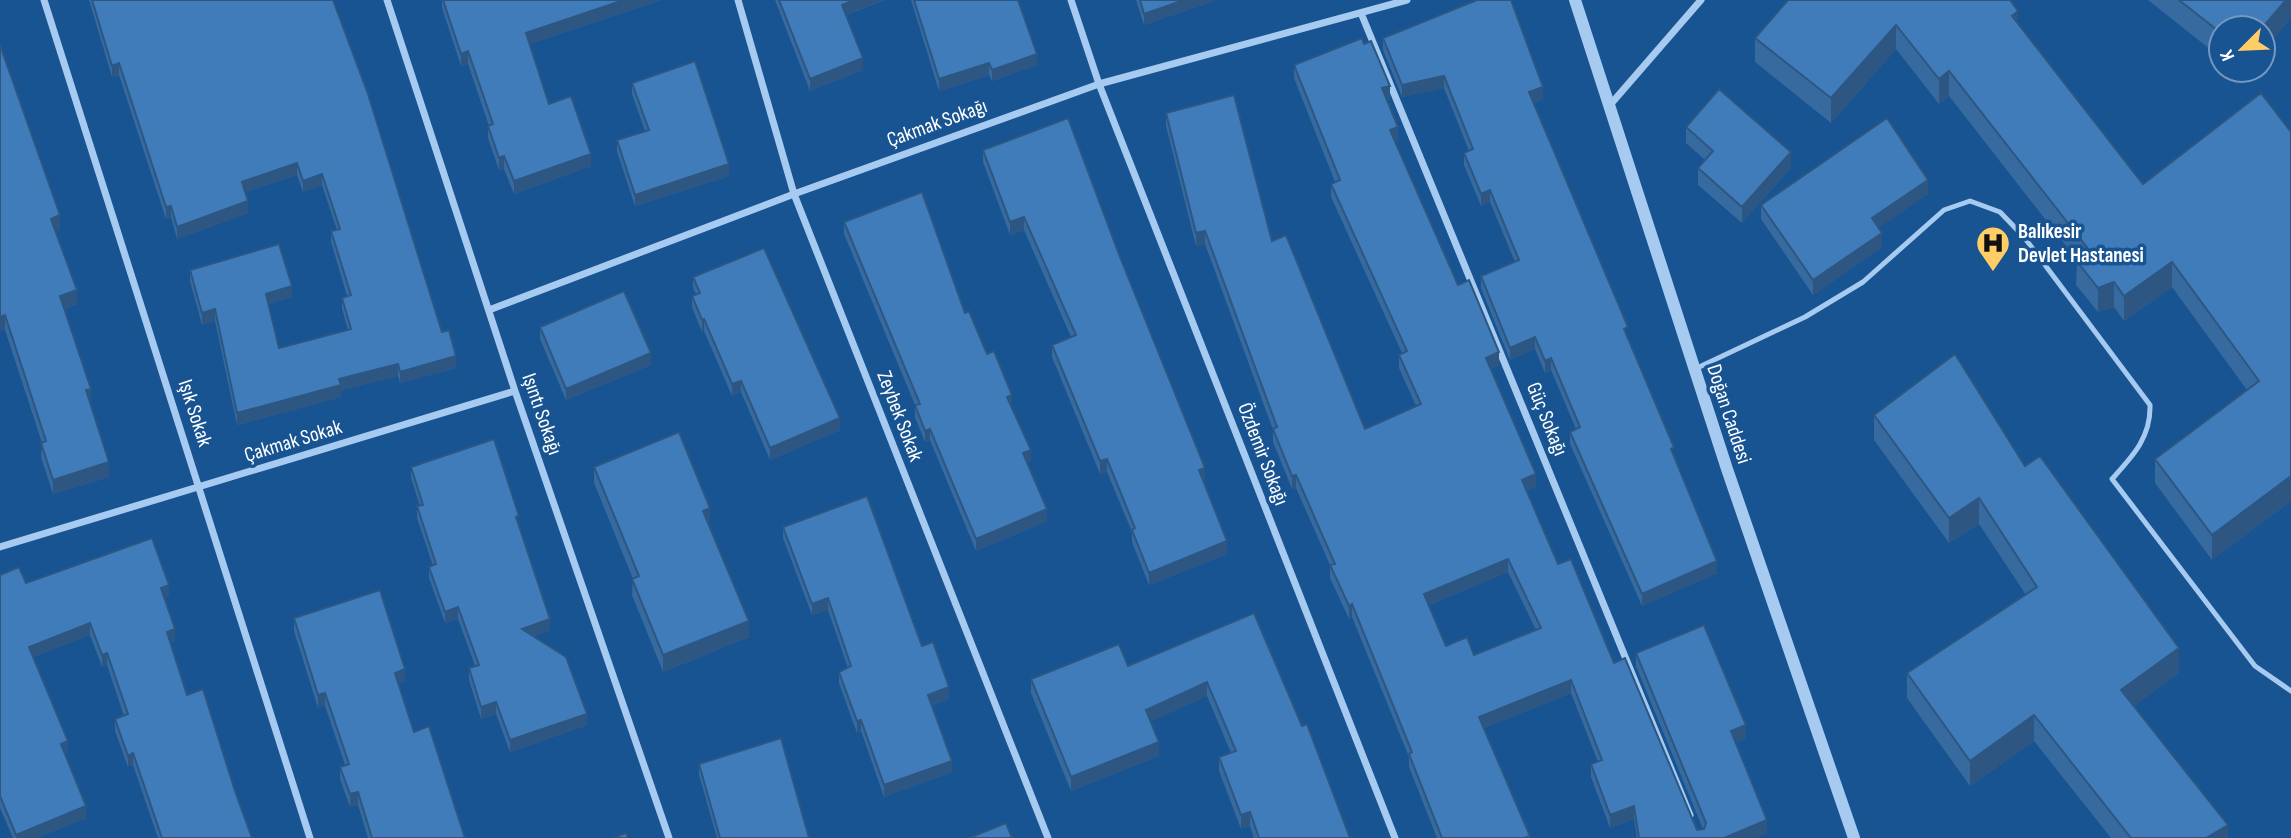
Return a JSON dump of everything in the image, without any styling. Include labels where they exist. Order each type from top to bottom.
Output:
[{"type":"street","name":"Işık Sokak","points":[[44,0],[310,838]]},
{"type":"street","name":"Işıntı Sokağı","points":[[387,0],[515,391],[669,838]]},
{"type":"street","name":"Zeybek Sokak","points":[[738,0],[794,194],[1048,838]]},
{"type":"street","name":"Özdemir Sokağı","points":[[1071,0],[1099,83],[1395,838]]},
{"type":"street","name":"Çakmak Sokağı","points":[[489,310],[794,194],[1099,83],[1407,0]]},
{"type":"street","name":"Doğan Caddesi","points":[[1575,0],[1695,369],[1854,838]]},
{"type":"street","points":[[1609,106],[1701,0]]},
{"type":"street","name":"Güç Sokağı","points":[[1362,13],[1695,825]]},
{"type":"street","name":"Çakmak Sokak","points":[[0,547],[515,391]]},
{"type":"lane","points":[[1695,369],[1805,317],[1863,282],[1944,211],[1970,201],[2000,212],[2024,237],[2150,405],[2151,423],[2139,449],[2112,480],[2255,666],[2291,691]]},
{"type":"building","points":[[92,0],[333,0],[368,94],[442,332],[449,330],[456,356],[400,372],[398,364],[339,379],[341,385],[237,413],[215,309],[202,313],[190,270],[279,244],[292,286],[266,294],[279,348],[351,329],[342,298],[351,295],[331,231],[340,229],[322,174],[303,181],[297,163],[242,182],[248,201],[177,227],[171,206],[166,207],[119,63],[112,66]]},
{"type":"building","points":[[443,0],[624,0],[526,33],[549,104],[571,96],[591,154],[514,181],[504,156],[499,158],[488,126],[493,124],[468,51],[461,54]]},
{"type":"building","points":[[779,0],[854,0],[842,5],[863,58],[810,79]]},
{"type":"building","points":[[914,0],[1018,0],[1037,54],[992,70],[989,63],[939,79]]},
{"type":"building","points":[[1140,0],[1184,0],[1144,14]]},
{"type":"building","points":[[1477,0],[1511,0],[1543,87],[1529,92],[1628,327],[1624,329],[1674,447],[1671,449],[1717,561],[1642,594],[1570,432],[1580,427],[1551,358],[1545,361],[1535,337],[1510,348],[1481,276],[1519,260],[1490,190],[1481,194],[1464,153],[1473,149],[1444,76],[1402,85],[1383,38]]},
{"type":"building","points":[[1788,0],[2010,0],[2018,11],[2012,16],[2143,184],[2261,93],[2291,132],[2291,476],[2212,535],[2155,459],[2259,381],[2172,262],[2124,296],[2114,282],[2098,288],[2076,260],[2089,250],[1949,71],[1939,79],[1896,25],[1831,98],[1755,38]]},
{"type":"building","points":[[2179,0],[2286,0],[2274,14],[2207,14],[2207,22]]},
{"type":"building","points":[[1362,38],[1364,44],[1371,41],[1390,86],[1382,88],[1398,127],[1390,130],[1458,285],[1469,280],[1499,352],[1486,358],[1536,474],[1522,480],[1558,564],[1571,559],[1614,663],[1625,658],[1697,830],[1704,829],[1706,823],[1636,653],[1704,625],[1746,725],[1731,731],[1767,820],[1724,838],[1639,838],[1634,806],[1610,815],[1591,764],[1602,760],[1571,680],[1479,717],[1530,836],[1442,838],[1409,754],[1412,752],[1352,604],[1349,606],[1330,565],[1335,564],[1296,475],[1292,476],[1273,429],[1277,427],[1205,231],[1196,233],[1166,113],[1234,95],[1272,241],[1286,235],[1365,429],[1421,404],[1399,355],[1407,351],[1331,184],[1340,180],[1294,65]],"holes":[[[1508,559],[1541,628],[1474,655],[1467,637],[1446,646],[1424,594]]]},
{"type":"building","points":[[0,45],[60,215],[51,219],[77,290],[60,296],[91,389],[86,390],[109,462],[53,480],[41,443],[46,441],[5,315],[0,317]]},
{"type":"building","points":[[695,61],[729,164],[635,195],[617,140],[649,130],[632,83]]},
{"type":"building","points":[[1719,89],[1791,152],[1742,207],[1698,168],[1713,151],[1686,127]]},
{"type":"building","points":[[1068,118],[1120,257],[1205,468],[1199,470],[1227,541],[1149,573],[1132,530],[1135,528],[1107,459],[1100,461],[1052,345],[1076,335],[1024,217],[1010,222],[983,150]]},
{"type":"building","points":[[1887,118],[1928,180],[1872,218],[1882,233],[1813,280],[1761,205]]},
{"type":"building","points":[[922,192],[965,313],[969,311],[987,354],[994,351],[1012,395],[1007,397],[1031,450],[1023,453],[1047,509],[976,539],[930,429],[925,431],[915,405],[920,404],[844,222]]},
{"type":"building","points":[[764,248],[840,418],[770,448],[741,381],[732,384],[692,296],[700,293],[693,277]]},
{"type":"building","points":[[624,291],[651,353],[566,389],[540,327]]},
{"type":"building","points":[[1955,354],[2025,466],[2040,456],[2179,648],[2121,690],[2228,825],[2206,838],[2131,838],[2034,715],[1970,761],[1907,673],[2037,587],[1979,498],[1949,518],[1874,415]]},
{"type":"building","points":[[679,432],[710,508],[703,511],[749,621],[663,655],[632,579],[639,576],[594,467]]},
{"type":"building","points":[[494,439],[519,516],[516,517],[550,619],[522,629],[566,657],[587,714],[510,740],[496,702],[481,707],[469,668],[479,665],[458,607],[445,612],[429,567],[436,564],[417,506],[423,505],[411,467]]},
{"type":"building","points":[[867,496],[922,646],[933,642],[949,687],[928,695],[952,761],[884,785],[861,720],[857,721],[839,672],[851,666],[828,598],[812,604],[783,527]]},
{"type":"building","points":[[152,538],[169,585],[161,588],[175,629],[167,632],[187,695],[203,689],[252,838],[162,838],[133,753],[128,756],[115,719],[128,714],[107,653],[102,655],[90,623],[29,647],[68,741],[61,744],[86,806],[16,835],[0,796],[0,575],[19,567],[26,583]]},
{"type":"building","points":[[380,590],[405,669],[395,673],[414,732],[429,726],[465,838],[372,838],[358,792],[350,794],[340,767],[349,764],[325,693],[318,695],[294,618]]},
{"type":"building","points":[[1254,613],[1302,726],[1307,724],[1350,838],[1259,838],[1250,812],[1241,815],[1219,757],[1236,751],[1207,682],[1146,710],[1159,742],[1071,777],[1031,679],[1119,644],[1128,666]]},
{"type":"building","points":[[781,738],[809,838],[720,838],[699,764]]},
{"type":"building","points":[[1006,823],[1012,838],[969,838]]},
{"type":"building","points":[[626,833],[628,838],[613,838]]},
{"type":"place","name":"Balıkesir Devlet Hastanesi","points":[[1993,273]]}]
